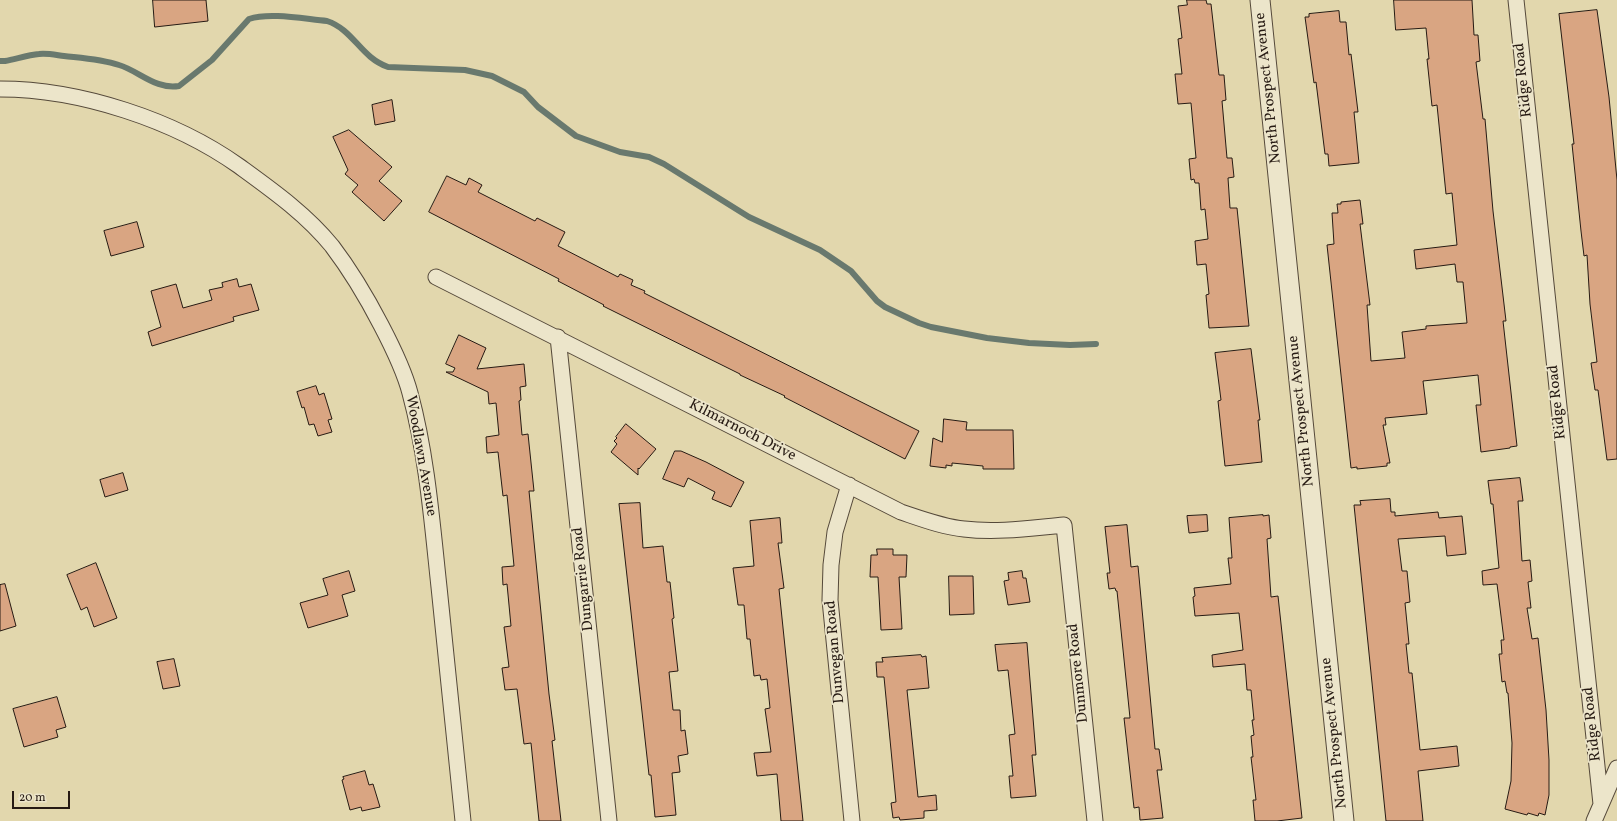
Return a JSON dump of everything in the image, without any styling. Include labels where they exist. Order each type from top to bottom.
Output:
[{"type":"street","name":"North Prospect Avenue","points":[[1260,0],[1344,821]]},
{"type":"street","name":"Ridge Road","points":[[1516,0],[1601,804]]},
{"type":"street","name":"Woodlawn Avenue","points":[[0,89],[20,89],[64,95],[111,106],[164,125],[217,151],[264,184],[300,213],[332,246],[364,293],[390,342],[410,391],[422,447],[431,510],[463,821]]},
{"type":"street","name":"Kilmarnoch Drive","points":[[436,277],[558,337],[902,512],[964,529],[1001,531],[1064,525]]},
{"type":"street","name":"Dungarrie Road","points":[[558,337],[609,821]]},
{"type":"street","name":"Dunvegan Road","points":[[849,486],[835,532],[831,565],[830,600],[852,821]]},
{"type":"street","name":"Dunmore Road","points":[[1064,525],[1095,821]]},
{"type":"street","points":[[1594,821],[1617,768]]},
{"type":"building","points":[[153,0],[206,0],[208,21],[155,27]]},
{"type":"building","points":[[1187,0],[1206,0],[1207,4],[1211,4],[1219,75],[1224,75],[1226,100],[1222,101],[1227,158],[1232,158],[1234,177],[1228,178],[1230,208],[1237,208],[1249,326],[1209,328],[1206,295],[1209,294],[1206,264],[1197,265],[1195,241],[1208,239],[1205,209],[1201,210],[1199,183],[1195,183],[1194,179],[1191,180],[1189,159],[1196,158],[1191,103],[1178,104],[1175,74],[1182,74],[1178,39],[1182,38],[1178,6],[1187,5]]},
{"type":"building","points":[[1394,0],[1472,0],[1474,35],[1478,35],[1480,61],[1476,62],[1483,119],[1485,119],[1493,211],[1506,321],[1503,321],[1517,446],[1481,452],[1476,405],[1481,405],[1478,375],[1423,381],[1427,414],[1385,418],[1386,425],[1383,425],[1390,463],[1387,463],[1387,466],[1357,469],[1357,467],[1351,468],[1327,245],[1334,244],[1332,213],[1338,213],[1337,204],[1341,204],[1341,202],[1360,200],[1363,224],[1360,224],[1370,305],[1367,305],[1371,361],[1405,358],[1402,332],[1426,329],[1426,326],[1467,323],[1463,282],[1457,282],[1455,264],[1416,269],[1414,250],[1457,245],[1452,193],[1446,194],[1437,105],[1432,106],[1427,59],[1429,59],[1426,28],[1396,30]]},
{"type":"building","points":[[1597,10],[1609,97],[1617,180],[1617,459],[1607,460],[1598,390],[1595,390],[1591,363],[1597,362],[1590,304],[1587,255],[1584,256],[1581,231],[1572,144],[1574,144],[1559,14]]},
{"type":"building","points":[[1339,11],[1340,22],[1346,22],[1349,55],[1351,54],[1358,112],[1354,112],[1359,163],[1329,166],[1328,154],[1325,154],[1316,82],[1314,83],[1305,17],[1309,17],[1309,14]]},
{"type":"building","points":[[392,100],[395,121],[375,125],[372,105]]},
{"type":"building","points":[[349,130],[392,167],[379,181],[402,201],[384,221],[352,192],[358,185],[345,174],[348,170],[333,137]]},
{"type":"building","points":[[447,176],[466,185],[469,178],[482,185],[478,192],[535,221],[537,218],[565,232],[558,246],[618,277],[620,274],[633,280],[631,285],[645,291],[644,293],[919,431],[905,459],[784,397],[785,396],[603,306],[604,305],[558,281],[559,279],[429,212]]},
{"type":"building","points":[[137,222],[144,247],[111,256],[104,231]]},
{"type":"building","points":[[237,279],[239,287],[251,284],[259,310],[233,317],[234,321],[152,346],[148,332],[161,327],[151,291],[176,284],[183,308],[212,300],[209,290],[223,287],[222,283]]},
{"type":"building","points":[[459,335],[486,348],[477,369],[524,364],[526,386],[520,387],[521,400],[519,401],[522,435],[528,434],[534,491],[529,491],[555,740],[552,741],[561,821],[539,821],[531,743],[524,744],[517,689],[505,690],[502,668],[509,667],[504,627],[511,626],[507,584],[503,585],[502,567],[514,566],[507,495],[503,496],[498,452],[487,453],[486,437],[499,435],[496,403],[489,404],[488,392],[446,372],[453,372],[455,368],[446,364]]},
{"type":"building","points":[[1251,349],[1260,420],[1258,420],[1262,462],[1225,466],[1218,401],[1221,400],[1215,353]]},
{"type":"building","points":[[316,386],[319,395],[324,393],[332,419],[328,420],[332,432],[318,436],[314,424],[309,425],[304,407],[302,408],[297,392]]},
{"type":"building","points":[[944,419],[967,422],[966,430],[1013,430],[1014,469],[983,469],[983,466],[952,463],[952,466],[946,465],[946,468],[930,466],[933,438],[942,442]]},
{"type":"building","points":[[626,424],[656,449],[639,469],[638,468],[638,475],[611,452],[617,444],[614,441],[617,438],[616,437]]},
{"type":"building","points":[[675,451],[681,451],[706,462],[744,482],[731,507],[712,499],[715,492],[688,478],[684,487],[663,479]]},
{"type":"building","points":[[123,473],[128,490],[105,497],[100,480]]},
{"type":"building","points":[[1520,478],[1523,501],[1518,501],[1522,561],[1530,560],[1532,581],[1528,582],[1531,608],[1527,608],[1532,639],[1538,638],[1546,710],[1549,760],[1549,795],[1545,815],[1539,813],[1538,816],[1528,813],[1527,815],[1505,809],[1511,781],[1512,743],[1508,693],[1505,681],[1502,682],[1499,654],[1502,654],[1501,640],[1504,640],[1497,584],[1483,585],[1482,571],[1499,568],[1493,504],[1491,504],[1488,481]]},
{"type":"building","points":[[1390,499],[1391,512],[1395,512],[1395,516],[1438,512],[1439,518],[1462,516],[1466,554],[1447,556],[1445,536],[1398,539],[1402,571],[1407,571],[1410,602],[1405,603],[1409,644],[1406,644],[1409,673],[1412,673],[1420,750],[1457,746],[1459,766],[1418,771],[1423,821],[1386,821],[1354,505],[1361,505],[1360,501]]},
{"type":"building","points":[[640,503],[643,548],[663,546],[667,582],[670,582],[674,618],[672,619],[678,671],[669,672],[673,710],[680,710],[681,731],[685,730],[688,754],[678,756],[680,772],[672,773],[676,815],[655,817],[619,504]]},
{"type":"building","points":[[1207,515],[1208,531],[1189,533],[1187,516]]},
{"type":"building","points":[[1269,515],[1271,538],[1267,539],[1271,597],[1278,596],[1302,818],[1277,821],[1255,821],[1253,800],[1256,800],[1251,757],[1253,757],[1251,736],[1254,735],[1252,720],[1254,720],[1251,690],[1247,690],[1245,664],[1213,667],[1212,655],[1243,650],[1239,613],[1195,616],[1193,597],[1195,596],[1194,588],[1231,584],[1228,558],[1232,558],[1229,518]]},
{"type":"building","points":[[780,518],[782,543],[778,543],[784,588],[779,589],[803,821],[781,821],[777,774],[757,776],[754,753],[771,752],[765,709],[770,708],[767,679],[761,680],[760,675],[754,676],[750,639],[747,639],[744,605],[738,605],[733,568],[754,566],[750,521]]},
{"type":"building","points":[[1127,525],[1131,567],[1138,566],[1155,749],[1159,749],[1162,770],[1157,770],[1163,818],[1140,820],[1139,807],[1134,808],[1124,718],[1130,718],[1117,591],[1115,588],[1109,589],[1107,573],[1110,573],[1105,527]]},
{"type":"building","points":[[877,549],[893,549],[893,555],[907,555],[906,577],[899,577],[902,629],[881,630],[878,577],[870,577],[871,555],[877,555]]},
{"type":"building","points":[[96,563],[117,618],[94,627],[87,607],[81,610],[67,575]]},
{"type":"building","points":[[349,571],[355,591],[342,595],[348,616],[308,628],[300,603],[328,595],[323,579]]},
{"type":"building","points":[[1022,571],[1023,578],[1026,578],[1030,602],[1008,605],[1004,581],[1009,580],[1008,573]]},
{"type":"building","points":[[949,576],[973,576],[974,614],[950,615]]},
{"type":"building","points":[[5,584],[16,626],[0,631],[0,585]]},
{"type":"building","points":[[1027,643],[1036,755],[1032,755],[1036,796],[1011,798],[1009,776],[1013,776],[1009,735],[1015,734],[1008,670],[998,671],[995,645]]},
{"type":"building","points":[[921,655],[922,657],[926,656],[929,688],[907,690],[918,797],[936,795],[937,810],[924,811],[924,818],[900,820],[899,817],[893,818],[891,803],[896,802],[884,677],[877,677],[876,662],[883,662],[882,658]]},
{"type":"building","points":[[174,659],[180,686],[163,689],[157,662]]},
{"type":"building","points":[[57,697],[66,727],[56,730],[58,737],[24,747],[13,709]]},
{"type":"building","points":[[365,771],[369,785],[373,784],[380,807],[362,811],[361,807],[350,810],[342,780],[344,779],[343,777]]},
{"type":"waterway","points":[[0,61],[42,54],[92,59],[119,65],[155,83],[179,86],[212,60],[249,19],[277,16],[327,21],[344,31],[370,57],[378,63],[388,67],[465,70],[492,76],[524,92],[538,107],[576,136],[620,152],[649,157],[664,164],[749,217],[820,250],[851,271],[877,301],[885,307],[919,323],[931,327],[987,338],[1029,343],[1070,345],[1096,344]]}]
